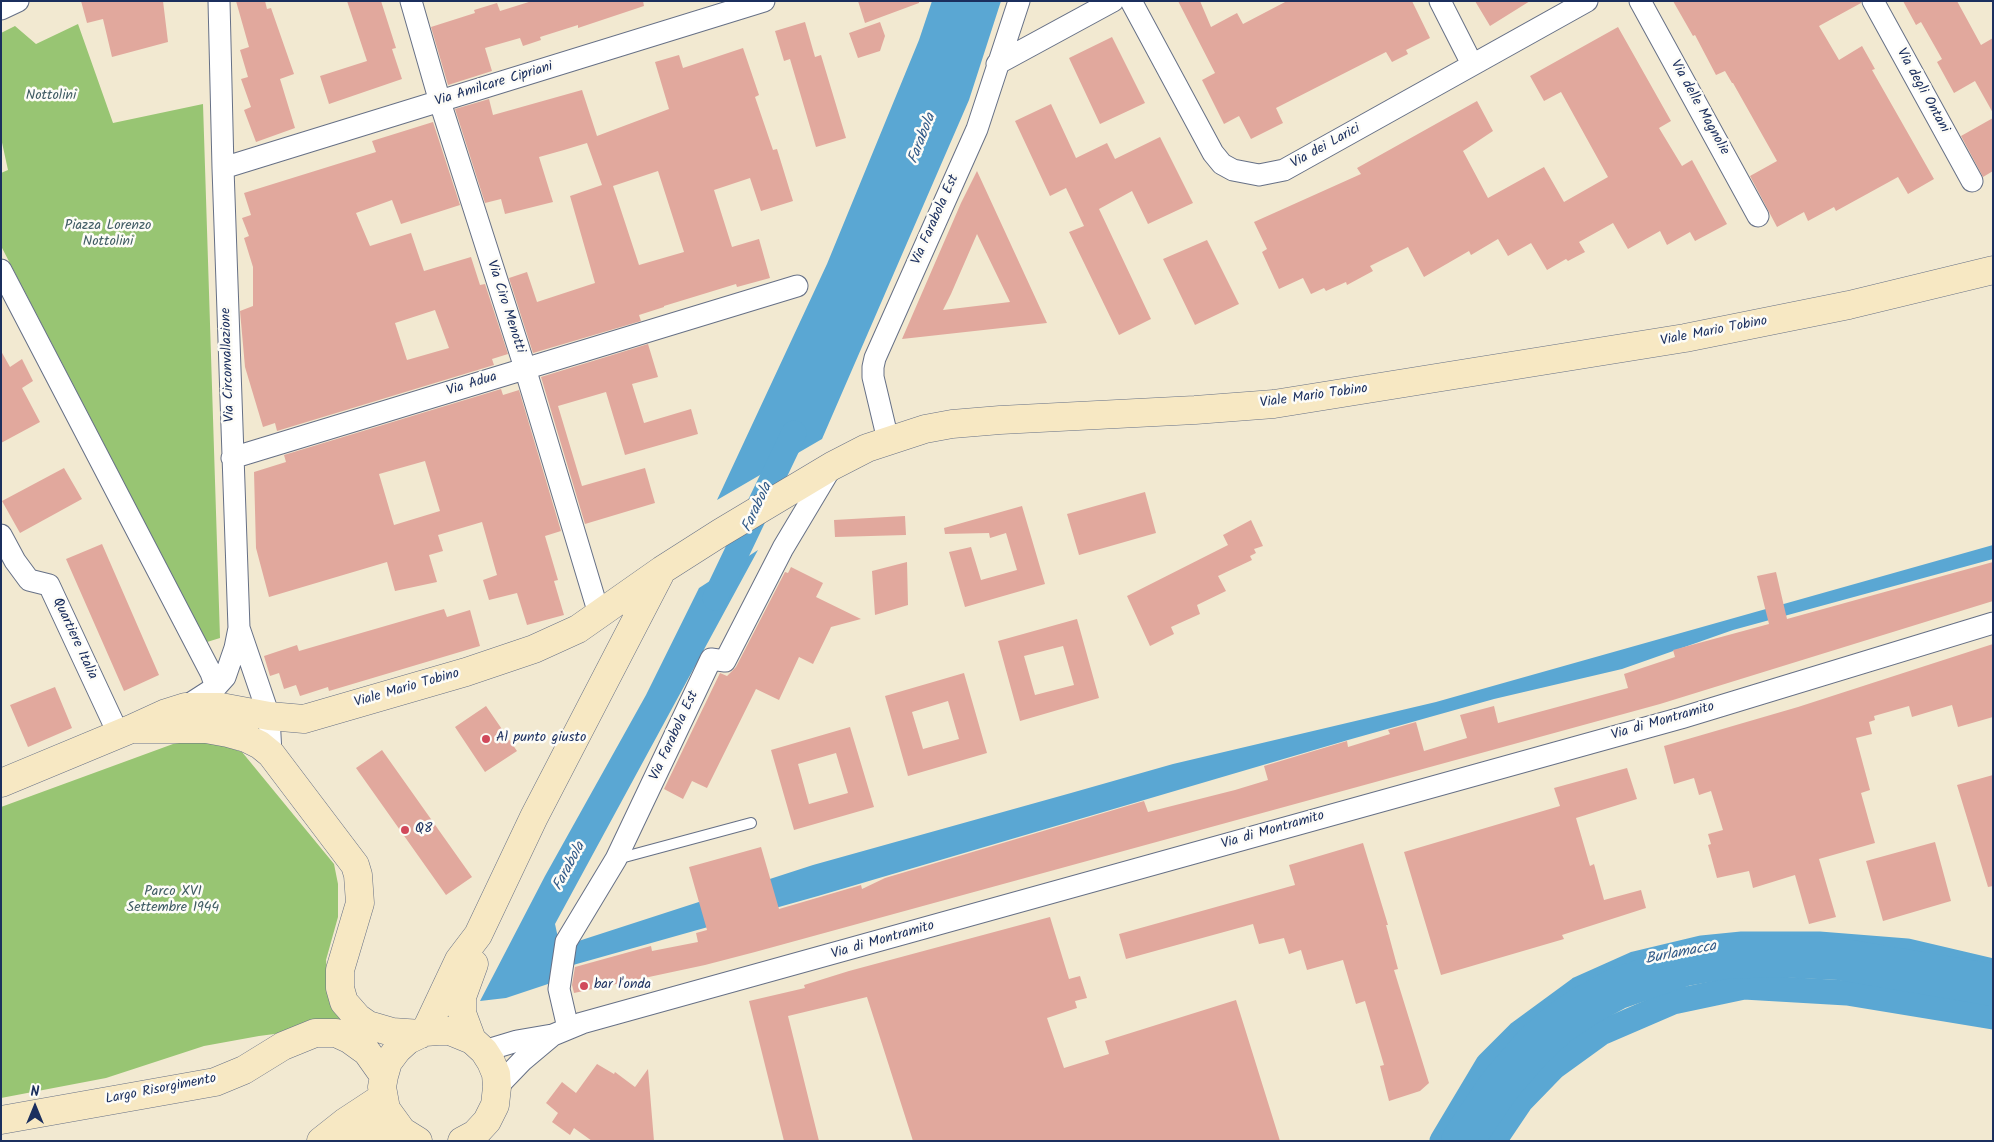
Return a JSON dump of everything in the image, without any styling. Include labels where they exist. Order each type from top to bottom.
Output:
[{"type":"main road","name":"Viale Mario Tobino","points":[[125,731],[185,707],[221,707],[270,716],[304,719],[466,672],[554,641],[578,629],[662,570],[720,533],[832,466],[856,453],[888,440],[924,430],[972,422],[1214,409],[1323,396],[1685,338],[1849,305],[1993,270]]},
{"type":"main road","points":[[321,1141],[383,1086],[388,1062],[397,1050],[408,1040],[423,1033],[459,960],[478,935],[534,817],[662,570]]},
{"type":"main road","points":[[1,783],[125,731],[206,729],[246,738],[272,754],[354,865],[358,875],[360,903],[340,970],[340,988],[344,1002],[358,1018],[368,1025],[392,1032],[450,1032],[478,1045]]},
{"type":"main road","points":[[471,1138],[487,1121],[495,1105],[497,1088],[491,1062],[478,1045],[462,1013],[462,997],[474,966],[478,935]]},
{"type":"main road","name":"Largo Risorgimento","points":[[1,1120],[215,1082],[244,1070],[283,1046],[315,1033],[336,1033],[349,1039],[367,1052],[383,1086],[390,1116],[410,1136]]},
{"type":"main road","points":[[341,1141],[378,1131],[410,1136]]},
{"type":"street","points":[[1,9],[18,1]]},
{"type":"street","name":"Via Circonvallazione","points":[[185,707],[216,687],[225,677],[239,628],[232,458],[219,1]]},
{"type":"street","name":"Via Ciro Menotti","points":[[411,1],[440,102],[525,368],[599,614]]},
{"type":"street","name":"Via Amilcare Cipriani","points":[[223,168],[764,1]]},
{"type":"street","name":"Via Farabola Est","points":[[888,440],[873,377],[872,367],[874,358],[977,129],[997,64],[1020,1]]},
{"type":"street","points":[[997,64],[1113,1]]},
{"type":"street","name":"Via dei Larici","points":[[1131,1],[1213,153],[1228,167],[1247,174],[1259,175],[1284,170],[1587,1]]},
{"type":"street","points":[[1440,1],[1472,64]]},
{"type":"street","name":"Via delle Magnolie","points":[[1640,1],[1758,216]]},
{"type":"street","name":"Via degli Ontani","points":[[1873,1],[1972,181]]},
{"type":"street","points":[[1,270],[211,673],[216,687]]},
{"type":"street","name":"Via Adua","points":[[232,458],[797,286]]},
{"type":"street","name":"Via Farabola Est","points":[[560,1031],[559,988],[566,942],[616,859],[711,659],[725,661],[783,548],[832,466]]},
{"type":"street","name":"Quartiere Italia","points":[[1,535],[15,561],[29,580],[49,585],[125,731]]},
{"type":"street","name":"Via di Montramito","points":[[478,1045],[517,1041],[560,1031],[1680,718],[1993,623]]},
{"type":"street","points":[[239,628],[270,716],[272,754]]},
{"type":"street","name":"Via di Montramito","points":[[497,1088],[522,1061],[560,1031]]},
{"type":"lane","points":[[616,859],[751,823]]},
{"type":"green space","name":"Piazza Lorenzo Nottolini","points":[[78,24],[113,123],[203,104],[220,638],[207,642],[1,246],[1,173],[8,170],[1,138],[1,33],[15,26],[36,44]]},
{"type":"green space","name":"Parco XVI Settembre 1944","points":[[204,739],[242,752],[334,864],[338,884],[338,917],[326,960],[329,998],[351,1024],[259,1036],[204,1046],[106,1078],[1,1098],[1,807],[173,744]]},
{"type":"water","points":[[932,1],[1001,1],[969,100],[822,439],[717,500],[827,264],[919,40]]},
{"type":"water","points":[[1993,545],[1993,559],[1733,630],[1622,669],[1494,699],[1348,740],[818,896],[566,967],[551,983],[506,998],[480,1001],[545,876],[646,695],[699,588],[758,550],[555,924],[560,947],[813,865],[1173,764],[1436,702]]},
{"type":"building","points":[[81,1],[163,1],[168,42],[112,57],[103,19],[87,23]]},
{"type":"building","points":[[236,1],[265,1],[267,9],[271,8],[294,74],[280,79],[295,128],[256,142],[244,110],[251,107],[241,79],[248,77],[240,50],[249,47]]},
{"type":"building","points":[[347,1],[381,1],[396,48],[392,49],[402,79],[329,104],[320,76],[367,61]]},
{"type":"building","points":[[532,1],[643,1],[644,6],[578,28],[578,25],[540,37],[541,40],[523,46],[520,38],[485,48],[492,71],[448,85],[431,27],[475,13],[474,10],[497,3],[500,11]]},
{"type":"building","points":[[858,1],[919,1],[919,3],[865,23]]},
{"type":"building","points":[[1178,1],[1200,1],[1211,27],[1237,13],[1243,24],[1287,1],[1412,1],[1430,38],[1406,50],[1408,54],[1392,62],[1386,52],[1276,108],[1283,123],[1251,139],[1239,116],[1224,124],[1202,80],[1215,73]]},
{"type":"building","points":[[1475,1],[1530,1],[1490,26]]},
{"type":"building","points":[[1673,1],[1861,1],[1861,3],[1819,26],[1839,60],[1862,46],[1875,69],[1872,70],[1934,179],[1908,194],[1898,177],[1836,211],[1834,207],[1808,221],[1804,212],[1777,227],[1750,176],[1777,161],[1733,83],[1725,71],[1716,75],[1695,35],[1693,36]]},
{"type":"building","points":[[1903,1],[1957,1],[1981,45],[1993,38],[1993,113],[1975,81],[1954,93],[1937,62],[1942,59],[1921,22],[1916,25]]},
{"type":"building","points":[[805,22],[815,57],[821,55],[846,138],[816,147],[790,59],[784,61],[775,31]]},
{"type":"building","points":[[880,22],[885,36],[880,51],[858,58],[849,33]]},
{"type":"building","points":[[1618,27],[1671,121],[1659,128],[1682,166],[1692,160],[1727,224],[1695,241],[1690,232],[1667,245],[1660,231],[1628,249],[1613,223],[1579,242],[1585,252],[1568,261],[1566,259],[1547,270],[1531,243],[1508,256],[1498,239],[1471,255],[1469,251],[1424,277],[1408,247],[1370,266],[1373,271],[1347,285],[1346,282],[1326,291],[1324,288],[1311,294],[1303,278],[1279,289],[1262,252],[1267,249],[1254,222],[1361,174],[1357,168],[1477,101],[1493,131],[1463,151],[1488,198],[1544,167],[1564,202],[1608,177],[1561,92],[1544,101],[1530,76]]},
{"type":"building","points":[[1112,37],[1145,103],[1100,124],[1069,58]]},
{"type":"building","points":[[743,48],[759,95],[755,97],[773,150],[777,149],[793,201],[761,211],[750,178],[714,190],[732,247],[759,239],[770,278],[737,287],[736,284],[664,306],[639,315],[641,321],[533,353],[509,278],[527,272],[537,302],[595,283],[570,196],[602,185],[587,143],[539,157],[553,202],[505,214],[501,199],[485,203],[455,109],[489,99],[493,115],[582,90],[597,136],[669,109],[655,62],[679,55],[683,68]],"holes":[[[658,171],[684,252],[639,265],[613,186]]]},
{"type":"building","points":[[1051,104],[1076,158],[1107,143],[1115,159],[1160,137],[1193,203],[1148,224],[1132,191],[1099,209],[1151,319],[1119,335],[1069,232],[1084,226],[1066,188],[1050,196],[1015,121]]},
{"type":"building","points":[[1993,118],[1993,171],[1983,177],[1961,136]]},
{"type":"building","points":[[433,122],[460,205],[401,224],[392,200],[356,213],[370,246],[411,233],[424,271],[471,257],[480,285],[485,284],[508,354],[492,359],[494,365],[277,431],[275,423],[263,427],[245,367],[240,311],[253,306],[253,267],[244,238],[249,236],[242,218],[251,215],[244,193],[376,152],[372,141]],"holes":[[[435,310],[449,348],[407,360],[395,323]]]},
{"type":"building","points":[[977,171],[1047,323],[902,339],[961,203]],"holes":[[[977,234],[1010,302],[943,310]]]},
{"type":"building","points":[[1207,240],[1239,304],[1195,325],[1163,259]]},
{"type":"building","points":[[648,344],[658,377],[632,384],[644,423],[691,409],[698,434],[625,455],[606,392],[558,406],[582,486],[645,468],[655,503],[585,524],[541,377]]},
{"type":"building","points":[[1,351],[10,367],[22,359],[33,381],[22,388],[40,422],[1,443]]},
{"type":"building","points":[[501,389],[503,395],[519,390],[561,531],[545,536],[558,580],[554,581],[564,615],[527,625],[517,593],[489,600],[483,580],[497,575],[482,522],[438,535],[443,551],[429,555],[437,582],[395,591],[387,562],[269,597],[256,548],[254,472],[286,462],[284,455]],"holes":[[[425,461],[440,511],[394,525],[379,474]]]},
{"type":"building","points":[[64,468],[82,499],[20,533],[2,501]]},
{"type":"building","points":[[1145,492],[1156,533],[1079,555],[1067,514]]},
{"type":"building","points":[[1022,506],[1045,584],[965,607],[949,552],[971,547],[981,580],[1017,570],[1006,533],[990,538],[989,533],[945,534],[944,528]]},
{"type":"building","points":[[905,516],[906,535],[835,537],[834,520]]},
{"type":"building","points":[[1251,520],[1263,546],[1254,549],[1256,553],[1250,556],[1252,560],[1218,576],[1226,591],[1197,605],[1200,614],[1171,627],[1174,634],[1150,646],[1127,596],[1228,545],[1223,535]]},
{"type":"building","points":[[102,544],[159,675],[124,691],[66,559]]},
{"type":"building","points":[[907,562],[908,605],[875,615],[872,571]]},
{"type":"building","points":[[1993,562],[1993,601],[1660,704],[755,952],[705,965],[574,993],[572,985],[575,967],[651,946],[652,951],[698,942],[696,933],[707,930],[689,867],[761,847],[779,909],[861,885],[862,889],[885,878],[1144,801],[1148,812],[1235,790],[1268,780],[1264,766],[1347,741],[1348,747],[1390,734],[1388,730],[1416,722],[1424,751],[1467,738],[1460,715],[1494,706],[1498,723],[1628,688],[1624,674],[1675,657],[1673,650],[1769,624],[1757,576],[1776,572],[1787,619]]},
{"type":"building","points":[[791,567],[823,583],[816,597],[861,619],[831,627],[813,664],[799,657],[779,700],[756,689],[707,788],[692,781],[683,799],[664,789],[720,673],[727,676],[736,667],[785,572],[788,573]]},
{"type":"building","points":[[444,609],[447,617],[470,610],[480,646],[329,691],[328,687],[300,696],[296,685],[284,689],[279,673],[270,676],[264,656],[297,645],[299,651]]},
{"type":"building","points":[[1077,619],[1099,698],[1020,721],[998,641]],"holes":[[[1063,646],[1074,685],[1035,695],[1024,656]]]},
{"type":"building","points":[[1993,644],[1993,717],[1958,727],[1952,705],[1912,717],[1909,706],[1874,716],[1875,720],[1869,722],[1872,734],[1856,738],[1870,790],[1861,793],[1875,843],[1819,859],[1836,917],[1809,924],[1795,875],[1753,888],[1749,871],[1717,878],[1708,845],[1711,844],[1708,834],[1723,830],[1711,791],[1699,795],[1694,778],[1674,784],[1664,746],[1798,707]]},
{"type":"building","points":[[964,673],[987,753],[908,776],[885,696]],"holes":[[[948,701],[959,739],[923,749],[912,712]]]},
{"type":"building","points":[[55,687],[72,728],[28,747],[10,705]]},
{"type":"building","name":"Al punto giusto","points":[[486,706],[517,751],[485,772],[455,727]]},
{"type":"building","points":[[850,727],[874,807],[794,830],[771,750]],"holes":[[[836,753],[848,793],[809,804],[798,764]]]},
{"type":"building","points":[[382,750],[472,877],[446,895],[356,768]]},
{"type":"building","points":[[1627,768],[1637,799],[1576,818],[1590,866],[1594,864],[1604,900],[1641,890],[1646,908],[1562,935],[1564,939],[1441,975],[1404,852],[1560,806],[1554,788]]},
{"type":"building","points":[[1993,775],[1993,886],[1988,887],[1957,785]]},
{"type":"building","points":[[1935,842],[1951,901],[1883,921],[1866,861]]},
{"type":"building","points":[[1363,843],[1388,925],[1386,925],[1398,969],[1394,970],[1429,1083],[1420,1091],[1389,1101],[1380,1066],[1384,1065],[1365,1001],[1356,1004],[1343,960],[1307,970],[1301,950],[1289,954],[1284,938],[1259,944],[1253,924],[1126,959],[1119,934],[1295,885],[1289,865]]},
{"type":"building","points":[[1050,917],[1069,979],[1080,976],[1087,998],[1075,1001],[1077,1008],[1047,1018],[1064,1068],[1109,1054],[1105,1041],[1236,1000],[1280,1141],[913,1141],[867,997],[788,1016],[819,1141],[784,1141],[749,1001],[805,988],[804,985],[849,971]]},
{"type":"building","points":[[597,1064],[614,1074],[615,1072],[635,1087],[648,1069],[654,1141],[592,1141],[574,1128],[570,1135],[552,1122],[558,1113],[546,1103],[562,1082],[576,1093]]},
{"type":"waterway","name":"Farabola","points":[[715,598],[794,433]]},
{"type":"waterway","name":"Burlamacca","points":[[1442,1141],[1488,1064],[1519,1033],[1579,989],[1635,964],[1702,948],[1742,944],[1819,944],[1907,951],[1993,971]]},
{"type":"waterway","name":"Burlamacca","points":[[1462,1141],[1500,1085],[1533,1047],[1558,1024],[1616,989],[1685,965],[1725,958],[1777,956],[1839,959],[1993,985]]},
{"type":"waterway","name":"Burlamacca","points":[[1494,1141],[1521,1101],[1554,1067],[1601,1033],[1673,1002],[1744,987],[1847,993],[1993,1017]]},
{"type":"place","name":"Al punto giusto","points":[[486,739]]},
{"type":"place","name":"Q8","points":[[405,830]]},
{"type":"place","name":"bar l'onda","points":[[584,986]]},
{"type":"park label","name":"Nottolini","points":[[51,97]]}]
